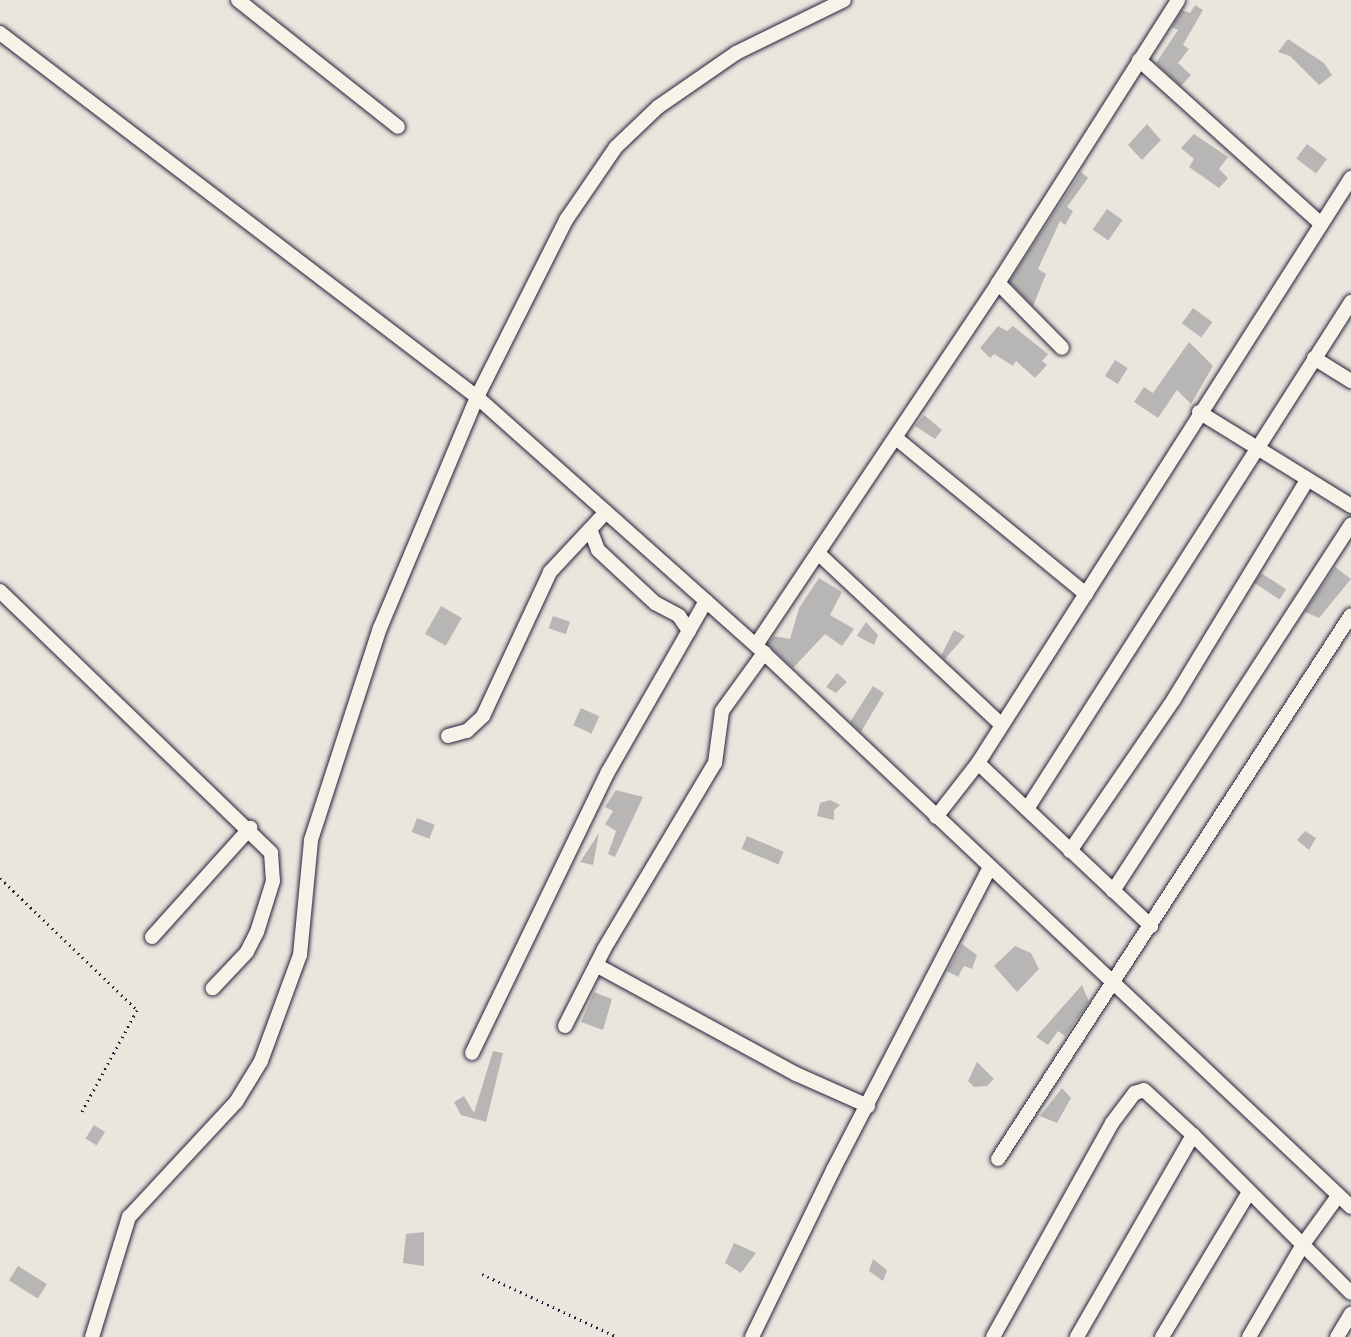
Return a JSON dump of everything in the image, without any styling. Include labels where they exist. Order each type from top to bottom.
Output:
[{"type":"street","points":[[238,0],[398,127]]},
{"type":"street","points":[[92,1337],[129,1217],[236,1102],[261,1061],[300,956],[311,840],[376,639],[477,397],[566,220],[616,147],[697,76],[844,0]]},
{"type":"street","points":[[565,1026],[596,966],[715,764],[722,711],[819,554],[998,283],[1178,0]]},
{"type":"street","points":[[0,33],[477,397],[760,649],[1351,1207]]},
{"type":"street","points":[[1139,60],[1321,224]]},
{"type":"street","points":[[936,817],[978,763],[1199,412],[1351,178]]},
{"type":"street","points":[[998,283],[1062,348]]},
{"type":"street","points":[[1027,809],[1351,302]]},
{"type":"street","points":[[1314,358],[1351,381]]},
{"type":"street","points":[[1199,412],[1257,450],[1351,506]]},
{"type":"street","points":[[896,438],[1086,594]]},
{"type":"street","points":[[1070,851],[1174,699],[1307,480]]},
{"type":"street","points":[[448,736],[467,731],[483,716],[550,572],[606,512]]},
{"type":"street","points":[[1113,891],[1351,525]]},
{"type":"street","points":[[590,529],[598,550],[655,603],[679,616],[689,631]]},
{"type":"street","points":[[819,554],[1002,725]]},
{"type":"street","points":[[0,591],[250,828],[271,853],[273,881],[247,952],[213,987]]},
{"type":"street","points":[[472,1053],[608,772],[706,601]]},
{"type":"street","points":[[998,1159],[1351,615]]},
{"type":"street","points":[[978,763],[1151,926]]},
{"type":"street","points":[[152,937],[250,828]]},
{"type":"street","points":[[752,1337],[990,867]]},
{"type":"street","points":[[596,966],[806,1079],[868,1106]]},
{"type":"street","points":[[993,1337],[1112,1123],[1135,1093],[1153,1095],[1249,1192],[1304,1243],[1351,1293]]},
{"type":"street","points":[[1077,1337],[1193,1135]]},
{"type":"street","points":[[1162,1337],[1249,1192]]},
{"type":"street","points":[[1249,1337],[1304,1243],[1338,1196]]},
{"type":"street","points":[[1337,1337],[1351,1314]]},
{"type":"path","points":[[0,878],[137,1010],[80,1115]]},
{"type":"path","points":[[482,1274],[617,1337]]},
{"type":"building","points":[[1195,5],[1203,10],[1183,45],[1189,49],[1178,63],[1191,75],[1181,86],[1156,63],[1178,30],[1172,27],[1182,10],[1190,13]]},
{"type":"building","points":[[1288,39],[1324,63],[1332,75],[1319,85],[1290,56],[1278,52]]},
{"type":"building","points":[[1147,124],[1161,140],[1142,160],[1128,145]]},
{"type":"building","points":[[1194,134],[1228,157],[1219,169],[1228,178],[1219,188],[1189,167],[1194,159],[1181,148]]},
{"type":"building","points":[[1307,144],[1327,159],[1316,173],[1296,158]]},
{"type":"building","points":[[1081,172],[1088,178],[1067,207],[1073,211],[1065,225],[1060,221],[1038,269],[1046,274],[1033,306],[1009,282]]},
{"type":"building","points":[[1107,209],[1123,220],[1108,240],[1093,229]]},
{"type":"building","points":[[1193,308],[1212,322],[1201,337],[1182,323]]},
{"type":"building","points":[[998,326],[1007,331],[1013,326],[1048,354],[1042,361],[1047,365],[1035,378],[1016,361],[1013,366],[994,354],[990,358],[980,348]]},
{"type":"building","points":[[1189,342],[1213,366],[1191,404],[1177,390],[1158,418],[1134,402],[1144,387],[1153,393]]},
{"type":"building","points":[[1115,360],[1128,368],[1118,384],[1105,376]]},
{"type":"building","points":[[924,415],[942,430],[935,439],[915,426]]},
{"type":"building","points":[[1335,567],[1351,579],[1319,618],[1305,612]]},
{"type":"building","points":[[1261,573],[1286,589],[1280,599],[1254,583]]},
{"type":"building","points":[[819,578],[842,592],[830,615],[854,629],[842,646],[825,634],[793,668],[767,644],[774,636],[790,639],[799,608]]},
{"type":"building","points":[[441,606],[462,618],[446,646],[425,634]]},
{"type":"building","points":[[553,616],[570,622],[566,634],[549,628]]},
{"type":"building","points":[[866,622],[878,635],[874,645],[857,636]]},
{"type":"building","points":[[954,630],[965,636],[945,659],[941,656]]},
{"type":"building","points":[[837,673],[847,682],[836,693],[826,687]]},
{"type":"building","points":[[873,686],[884,693],[861,732],[850,722]]},
{"type":"building","points":[[581,708],[599,716],[592,733],[573,725]]},
{"type":"building","points":[[616,790],[643,797],[615,857],[608,854],[616,831],[605,824],[613,811],[605,807]]},
{"type":"building","points":[[830,800],[840,805],[834,810],[834,820],[817,816],[820,803]]},
{"type":"building","points":[[417,818],[435,825],[429,839],[412,832]]},
{"type":"building","points":[[1305,831],[1316,838],[1309,850],[1297,840]]},
{"type":"building","points":[[599,833],[593,865],[580,862]]},
{"type":"building","points":[[747,836],[784,852],[778,865],[742,849]]},
{"type":"building","points":[[962,944],[977,955],[972,969],[964,966],[958,977],[947,971]]},
{"type":"building","points":[[1015,946],[1031,953],[1039,969],[1017,992],[994,966]]},
{"type":"building","points":[[1082,985],[1089,1002],[1065,1036],[1058,1031],[1048,1045],[1036,1037]]},
{"type":"building","points":[[594,992],[612,999],[603,1030],[581,1022]]},
{"type":"building","points":[[493,1051],[503,1053],[486,1122],[461,1115],[454,1102],[464,1096],[474,1113]]},
{"type":"building","points":[[977,1062],[994,1079],[987,1086],[974,1087],[968,1081]]},
{"type":"building","points":[[1062,1088],[1071,1098],[1057,1123],[1040,1116]]},
{"type":"building","points":[[94,1125],[105,1132],[97,1145],[86,1139]]},
{"type":"building","points":[[424,1232],[424,1266],[403,1263],[406,1234]]},
{"type":"building","points":[[734,1243],[756,1253],[741,1273],[725,1263]]},
{"type":"building","points":[[873,1259],[887,1270],[883,1281],[869,1271]]},
{"type":"building","points":[[18,1266],[47,1284],[38,1298],[9,1280]]}]
